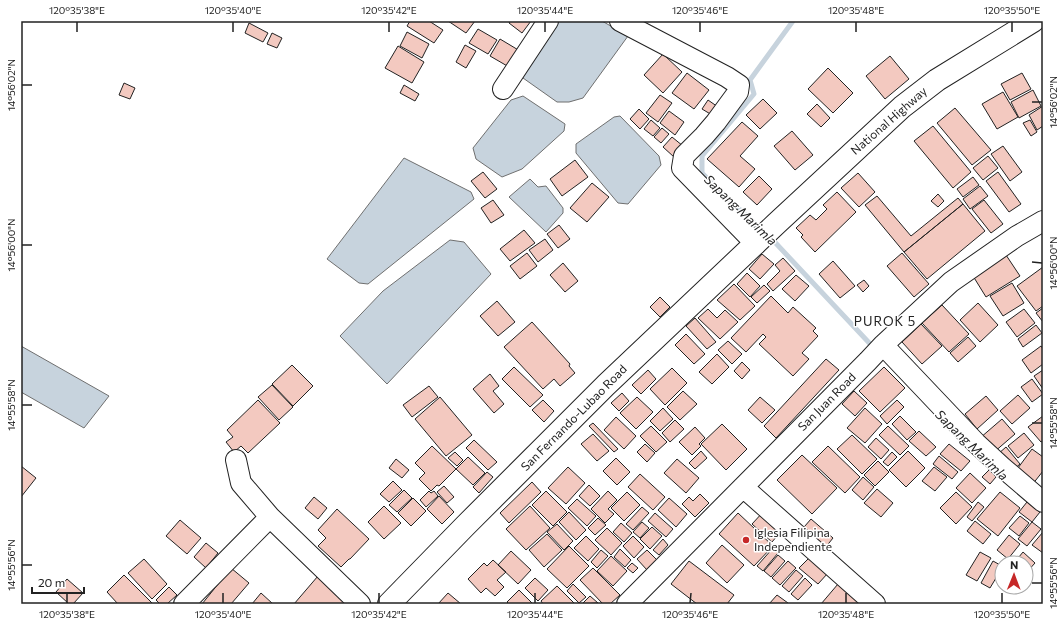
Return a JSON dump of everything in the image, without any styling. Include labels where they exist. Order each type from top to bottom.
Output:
[{"type":"main road","name":"National Highway","points":[[765,234],[902,107],[937,80],[1033,21]]},
{"type":"main road","name":"San Fernando-Lubao Road","points":[[389,604],[600,391],[765,234]]},
{"type":"street","points":[[503,89],[548,21]]},
{"type":"street","points":[[620,21],[727,77],[739,85],[738,92],[716,122],[698,132],[684,156],[682,168],[765,234]]},
{"type":"street","name":"San Juan Road","points":[[627,604],[868,362],[883,345],[951,282],[1017,236],[1043,221]]},
{"type":"street","points":[[883,345],[976,443],[1043,502]]},
{"type":"street","points":[[236,460],[241,483],[270,517],[360,604]]},
{"type":"street","points":[[743,487],[875,604]]},
{"type":"street","points":[[184,604],[270,517]]},
{"type":"shaded area","points":[[555,21],[602,21],[628,36],[583,98],[569,102],[557,102],[523,78],[523,71]]},
{"type":"shaded area","points":[[523,96],[565,124],[564,131],[522,169],[502,177],[476,159],[473,148],[511,100]]},
{"type":"shaded area","points":[[620,116],[659,156],[661,165],[628,204],[618,203],[576,153],[576,144],[614,117]]},
{"type":"shaded area","points":[[404,158],[471,192],[474,199],[368,284],[359,283],[327,259]]},
{"type":"shaded area","points":[[530,179],[538,187],[546,186],[563,208],[563,213],[546,232],[509,197]]},
{"type":"shaded area","points":[[450,240],[464,242],[491,274],[387,384],[340,336],[383,291]]},
{"type":"shaded area","points":[[21,346],[109,396],[84,428],[21,392]]},
{"type":"building","points":[[410,21],[429,21],[443,30],[434,43],[407,26]]},
{"type":"building","points":[[448,21],[475,21],[466,33]]},
{"type":"building","points":[[510,21],[531,21],[522,33],[509,23]]},
{"type":"building","points":[[249,23],[268,33],[263,42],[245,33]]},
{"type":"building","points":[[478,29],[497,40],[488,54],[469,43]]},
{"type":"building","points":[[407,32],[429,44],[422,58],[400,46]]},
{"type":"building","points":[[272,33],[282,38],[277,48],[267,44]]},
{"type":"building","points":[[500,39],[520,51],[509,67],[490,56]]},
{"type":"building","points":[[465,45],[476,51],[466,68],[456,62]]},
{"type":"building","points":[[398,46],[424,62],[412,83],[385,68]]},
{"type":"building","points":[[663,54],[682,72],[663,93],[644,75]]},
{"type":"building","points":[[890,56],[909,79],[885,99],[866,76]]},
{"type":"building","points":[[828,68],[853,93],[833,113],[808,89]]},
{"type":"building","points":[[687,73],[709,90],[694,109],[672,93]]},
{"type":"building","points":[[1022,73],[1031,89],[1010,100],[1001,84]]},
{"type":"building","points":[[124,83],[135,88],[130,99],[119,95]]},
{"type":"building","points":[[404,85],[419,94],[415,101],[400,93]]},
{"type":"building","points":[[1033,90],[1041,106],[1019,118],[1011,102]]},
{"type":"building","points":[[1003,92],[1018,117],[997,129],[982,104]]},
{"type":"building","points":[[660,95],[672,103],[658,122],[646,113]]},
{"type":"building","points":[[763,99],[777,113],[760,129],[746,115]]},
{"type":"building","points":[[708,100],[718,107],[712,115],[702,109]]},
{"type":"building","points":[[817,104],[830,118],[821,127],[807,114]]},
{"type":"building","points":[[1043,106],[1043,126],[1037,130],[1029,115]]},
{"type":"building","points":[[955,108],[991,150],[972,165],[937,123]]},
{"type":"building","points":[[639,109],[649,119],[640,129],[630,119]]},
{"type":"building","points":[[669,111],[684,122],[675,135],[660,123]]},
{"type":"building","points":[[651,120],[660,128],[653,136],[644,129]]},
{"type":"building","points":[[1030,120],[1037,132],[1031,136],[1023,123]]},
{"type":"building","points":[[742,122],[758,136],[740,156],[755,169],[739,187],[707,159]]},
{"type":"building","points":[[933,126],[971,172],[953,188],[914,141]]},
{"type":"building","points":[[662,128],[669,134],[661,143],[654,137]]},
{"type":"building","points":[[792,131],[813,155],[795,170],[774,146]]},
{"type":"building","points":[[672,137],[683,146],[674,157],[663,147]]},
{"type":"building","points":[[1003,146],[1022,172],[1010,181],[991,154]]},
{"type":"building","points":[[988,156],[998,168],[983,180],[973,168]]},
{"type":"building","points":[[575,160],[588,177],[562,196],[550,179]]},
{"type":"building","points":[[483,172],[497,189],[485,198],[471,181]]},
{"type":"building","points":[[998,172],[1021,204],[1009,212],[986,181]]},
{"type":"building","points":[[858,173],[875,192],[859,207],[841,188]]},
{"type":"building","points":[[759,176],[772,189],[757,205],[743,192]]},
{"type":"building","points":[[973,177],[979,185],[963,197],[957,189]]},
{"type":"building","points":[[592,183],[609,197],[587,222],[570,208]]},
{"type":"building","points":[[980,186],[988,196],[970,209],[963,199]]},
{"type":"building","points":[[837,192],[856,212],[815,252],[801,237],[803,235],[796,228],[810,215],[816,220],[827,209],[823,205]]},
{"type":"building","points":[[938,194],[944,201],[938,207],[931,201]]},
{"type":"building","points":[[877,196],[911,236],[958,198],[963,204],[904,252],[865,205]]},
{"type":"building","points":[[493,200],[504,215],[491,223],[481,208]]},
{"type":"building","points":[[984,200],[1003,224],[991,233],[972,209]]},
{"type":"building","points":[[963,204],[985,231],[927,279],[904,252]]},
{"type":"building","points":[[559,225],[570,239],[558,248],[547,234]]},
{"type":"building","points":[[524,230],[535,243],[510,261],[500,249]]},
{"type":"building","points":[[545,239],[553,250],[538,262],[529,250]]},
{"type":"building","points":[[527,253],[537,266],[520,279],[510,266]]},
{"type":"building","points":[[902,253],[929,284],[914,297],[887,266]]},
{"type":"building","points":[[762,254],[774,264],[760,279],[749,269]]},
{"type":"building","points":[[1006,255],[1020,276],[986,297],[973,276]]},
{"type":"building","points":[[783,258],[795,271],[773,291],[767,284],[780,271],[775,265]]},
{"type":"building","points":[[833,261],[855,286],[840,298],[819,274]]},
{"type":"building","points":[[563,263],[578,281],[565,292],[550,275]]},
{"type":"building","points":[[1043,267],[1043,306],[1036,311],[1017,286]]},
{"type":"building","points":[[747,273],[760,286],[750,297],[737,284]]},
{"type":"building","points":[[796,275],[809,286],[795,301],[782,289]]},
{"type":"building","points":[[864,280],[869,286],[863,292],[857,285]]},
{"type":"building","points":[[1012,283],[1024,303],[1003,316],[990,296]]},
{"type":"building","points":[[734,284],[755,306],[740,320],[717,300]]},
{"type":"building","points":[[764,285],[770,291],[757,303],[751,297]]},
{"type":"building","points":[[771,296],[788,313],[793,307],[816,328],[813,331],[818,336],[802,353],[809,359],[793,376],[759,344],[766,337],[763,334],[746,352],[731,338]]},
{"type":"building","points":[[660,297],[670,307],[660,317],[650,307]]},
{"type":"building","points":[[497,301],[515,322],[498,336],[480,316]]},
{"type":"building","points":[[978,303],[998,325],[980,342],[960,320]]},
{"type":"building","points":[[942,305],[969,334],[949,352],[922,323]]},
{"type":"building","points":[[1043,308],[1043,322],[1036,313]]},
{"type":"building","points":[[708,309],[717,318],[725,310],[738,322],[720,339],[698,318]]},
{"type":"building","points":[[1024,309],[1035,323],[1017,337],[1006,322]]},
{"type":"building","points":[[695,318],[716,342],[707,349],[686,326]]},
{"type":"building","points":[[532,322],[570,364],[569,366],[575,373],[560,386],[554,379],[543,389],[504,347]]},
{"type":"building","points":[[921,324],[942,346],[922,364],[902,342]]},
{"type":"building","points":[[1036,325],[1042,333],[1023,347],[1018,339]]},
{"type":"building","points":[[686,334],[705,354],[694,364],[675,345]]},
{"type":"building","points":[[968,337],[976,346],[958,362],[950,353]]},
{"type":"building","points":[[728,341],[742,354],[732,364],[718,350]]},
{"type":"building","points":[[1041,346],[1043,349],[1043,364],[1031,373],[1022,360]]},
{"type":"building","points":[[717,354],[729,367],[712,384],[699,372]]},
{"type":"building","points":[[826,359],[839,370],[776,438],[764,426]]},
{"type":"building","points":[[742,362],[750,370],[742,379],[734,371]]},
{"type":"building","points":[[292,365],[313,386],[293,406],[272,384]]},
{"type":"building","points":[[514,367],[543,395],[530,407],[502,379]]},
{"type":"building","points":[[884,367],[905,388],[880,412],[859,391]]},
{"type":"building","points":[[672,368],[687,383],[665,405],[650,389]]},
{"type":"building","points":[[648,370],[656,379],[641,394],[632,385]]},
{"type":"building","points":[[1043,370],[1043,389],[1034,376]]},
{"type":"building","points":[[490,374],[499,386],[493,391],[504,404],[494,413],[473,389]]},
{"type":"building","points":[[1032,379],[1043,394],[1032,402],[1021,387]]},
{"type":"building","points":[[272,385],[293,407],[279,420],[258,397]]},
{"type":"building","points":[[429,386],[438,397],[412,417],[403,405]]},
{"type":"building","points":[[683,391],[697,404],[680,420],[667,407]]},
{"type":"building","points":[[854,391],[867,403],[855,416],[842,404]]},
{"type":"building","points":[[622,393],[629,401],[619,411],[611,403]]},
{"type":"building","points":[[1018,395],[1030,408],[1012,424],[1000,411]]},
{"type":"building","points":[[986,396],[998,410],[977,429],[965,414]]},
{"type":"building","points":[[440,397],[472,435],[446,456],[415,419]]},
{"type":"building","points":[[637,397],[653,412],[636,429],[620,413]]},
{"type":"building","points":[[760,397],[775,410],[762,423],[748,410]]},
{"type":"building","points":[[258,400],[280,423],[248,453],[241,446],[234,452],[226,442],[233,437],[227,430]]},
{"type":"building","points":[[543,400],[554,411],[544,422],[532,410]]},
{"type":"building","points":[[897,400],[904,407],[887,424],[880,416]]},
{"type":"building","points":[[663,408],[673,419],[660,431],[650,421]]},
{"type":"building","points":[[865,408],[882,424],[865,443],[847,428]]},
{"type":"building","points":[[900,416],[916,432],[907,440],[892,424]]},
{"type":"building","points":[[1043,416],[1043,441],[1041,442],[1028,427]]},
{"type":"building","points":[[616,417],[636,436],[624,449],[604,430]]},
{"type":"building","points":[[1002,419],[1015,434],[993,453],[980,438]]},
{"type":"building","points":[[675,420],[684,429],[670,442],[662,433]]},
{"type":"building","points":[[593,423],[618,449],[614,452],[589,426]]},
{"type":"building","points":[[722,424],[747,449],[726,470],[701,444]]},
{"type":"building","points":[[651,426],[667,442],[656,452],[640,436]]},
{"type":"building","points":[[888,426],[909,446],[900,455],[879,435]]},
{"type":"building","points":[[695,427],[705,438],[699,444],[701,446],[692,455],[679,442]]},
{"type":"building","points":[[919,431],[936,447],[926,456],[909,441]]},
{"type":"building","points":[[1024,433],[1034,445],[1018,458],[1008,446]]},
{"type":"building","points":[[593,434],[609,451],[597,461],[581,444]]},
{"type":"building","points":[[852,435],[877,459],[862,474],[837,449]]},
{"type":"building","points":[[876,438],[889,450],[881,459],[868,447]]},
{"type":"building","points":[[474,440],[497,462],[488,470],[466,448]]},
{"type":"building","points":[[645,444],[655,453],[647,462],[637,452]]},
{"type":"building","points":[[949,444],[970,461],[961,471],[940,454]]},
{"type":"building","points":[[432,446],[456,469],[439,486],[437,485],[431,491],[419,479],[425,473],[415,463]]},
{"type":"building","points":[[828,446],[860,477],[845,493],[812,462]]},
{"type":"building","points":[[1006,447],[1020,464],[1012,471],[998,454]]},
{"type":"building","points":[[1032,449],[1043,457],[1043,471],[1032,485],[1015,472]]},
{"type":"building","points":[[701,451],[707,458],[695,469],[689,463]]},
{"type":"building","points":[[908,451],[925,468],[906,487],[889,470]]},
{"type":"building","points":[[455,452],[463,460],[457,466],[448,458]]},
{"type":"building","points":[[892,452],[897,457],[888,466],[883,462]]},
{"type":"building","points":[[802,455],[837,488],[812,514],[777,480]]},
{"type":"building","points":[[939,456],[958,472],[952,479],[933,464]]},
{"type":"building","points":[[468,457],[485,473],[473,485],[456,469]]},
{"type":"building","points":[[616,458],[630,472],[617,485],[603,471]]},
{"type":"building","points":[[396,459],[409,470],[402,478],[389,468]]},
{"type":"building","points":[[677,459],[699,478],[686,493],[664,473]]},
{"type":"building","points":[[878,461],[889,472],[875,486],[864,475]]},
{"type":"building","points":[[21,466],[36,478],[21,497]]},
{"type":"building","points":[[568,467],[585,483],[566,504],[548,488]]},
{"type":"building","points":[[934,467],[947,477],[935,491],[922,481]]},
{"type":"building","points":[[989,470],[996,477],[990,484],[982,477]]},
{"type":"building","points":[[487,472],[493,477],[479,493],[473,487]]},
{"type":"building","points":[[970,473],[986,488],[972,503],[956,488]]},
{"type":"building","points":[[640,474],[665,497],[653,510],[628,487]]},
{"type":"building","points":[[863,477],[874,487],[863,500],[852,490]]},
{"type":"building","points":[[393,481],[402,490],[389,502],[380,494]]},
{"type":"building","points":[[532,482],[541,492],[509,523],[500,513]]},
{"type":"building","points":[[589,485],[600,496],[590,506],[579,496]]},
{"type":"building","points":[[444,486],[454,497],[447,503],[437,492]]},
{"type":"building","points":[[877,489],[893,503],[881,517],[864,503]]},
{"type":"building","points":[[404,490],[412,498],[397,512],[389,505]]},
{"type":"building","points":[[429,491],[431,493],[434,491],[438,496],[426,507],[420,500]]},
{"type":"building","points":[[546,491],[567,512],[553,526],[532,505]]},
{"type":"building","points":[[608,491],[617,500],[608,509],[614,514],[605,523],[591,509]]},
{"type":"building","points":[[627,492],[640,505],[624,521],[611,508]]},
{"type":"building","points":[[956,492],[972,507],[956,524],[940,508]]},
{"type":"building","points":[[1000,492],[1020,508],[998,536],[977,519]]},
{"type":"building","points":[[700,494],[709,503],[695,517],[682,504],[689,497],[693,501]]},
{"type":"building","points":[[439,496],[454,512],[442,524],[427,509]]},
{"type":"building","points":[[314,497],[327,508],[318,519],[305,508]]},
{"type":"building","points":[[413,498],[426,511],[411,526],[398,513]]},
{"type":"building","points":[[669,498],[687,514],[676,527],[658,510]]},
{"type":"building","points":[[577,499],[596,516],[587,526],[568,508]]},
{"type":"building","points":[[978,502],[984,507],[972,521],[967,517]]},
{"type":"building","points":[[1027,502],[1040,512],[1032,522],[1019,512]]},
{"type":"building","points":[[384,506],[401,523],[384,539],[368,522]]},
{"type":"building","points":[[530,506],[550,528],[526,550],[506,529]]},
{"type":"building","points":[[642,507],[649,513],[633,530],[626,524]]},
{"type":"building","points":[[337,509],[369,539],[341,567],[318,546],[326,538],[318,530]]},
{"type":"building","points":[[764,511],[783,529],[772,542],[752,524]]},
{"type":"building","points":[[569,512],[586,530],[576,540],[559,522]]},
{"type":"building","points":[[655,513],[673,529],[666,537],[648,521]]},
{"type":"building","name":"Iglesia Filipina Independiente","points":[[738,513],[773,546],[754,566],[719,534]]},
{"type":"building","points":[[1020,516],[1029,523],[1019,536],[1009,528]]},
{"type":"building","points":[[598,518],[606,525],[595,535],[588,528]]},
{"type":"building","points":[[811,519],[833,538],[821,553],[798,534]]},
{"type":"building","points":[[180,520],[201,538],[187,554],[166,536]]},
{"type":"building","points":[[975,521],[991,534],[983,544],[967,531]]},
{"type":"building","points":[[642,522],[649,528],[640,538],[633,532]]},
{"type":"building","points":[[1032,522],[1041,529],[1027,546],[1018,539]]},
{"type":"building","points":[[621,523],[632,533],[624,542],[613,532]]},
{"type":"building","points":[[557,524],[573,541],[564,550],[547,532]]},
{"type":"building","points":[[652,527],[662,536],[650,549],[640,539]]},
{"type":"building","points":[[607,528],[622,543],[611,555],[595,540]]},
{"type":"building","points":[[1043,532],[1043,553],[1032,545]]},
{"type":"building","points":[[547,534],[562,550],[544,567],[529,550]]},
{"type":"building","points":[[1009,535],[1020,544],[1011,555],[1003,555],[997,550]]},
{"type":"building","points":[[586,536],[599,549],[588,561],[574,548]]},
{"type":"building","points":[[633,536],[644,547],[634,558],[623,546]]},
{"type":"building","points":[[663,539],[668,545],[659,555],[653,550]]},
{"type":"building","points":[[206,543],[218,553],[206,568],[194,557]]},
{"type":"building","points":[[722,545],[744,565],[727,583],[706,563]]},
{"type":"building","points":[[569,546],[589,566],[567,588],[547,569]]},
{"type":"building","points":[[773,548],[778,553],[763,571],[757,566]]},
{"type":"building","points":[[620,549],[631,560],[625,567],[614,557]]},
{"type":"building","points":[[601,550],[608,556],[597,568],[591,562]]},
{"type":"building","points":[[647,550],[657,560],[647,570],[637,559]]},
{"type":"building","points":[[511,551],[531,570],[518,584],[498,565]]},
{"type":"building","points":[[980,552],[991,558],[977,581],[966,575]]},
{"type":"building","points":[[778,555],[785,561],[771,577],[764,571]]},
{"type":"building","points":[[611,556],[627,571],[613,586],[597,571]]},
{"type":"building","points":[[810,557],[828,573],[818,584],[799,568]]},
{"type":"building","points":[[144,559],[167,584],[152,599],[128,573]]},
{"type":"building","points":[[493,560],[506,572],[497,580],[504,587],[495,596],[486,588],[481,593],[468,579],[484,563],[487,566]]},
{"type":"building","points":[[689,561],[734,595],[727,604],[697,604],[671,584]]},
{"type":"building","points":[[788,561],[796,568],[780,585],[772,578]]},
{"type":"building","points":[[994,562],[994,581],[990,588],[981,583]]},
{"type":"building","points":[[632,563],[638,568],[633,573],[627,568]]},
{"type":"building","points":[[231,568],[249,583],[231,604],[202,604]]},
{"type":"building","points":[[593,568],[620,595],[610,604],[603,604],[580,580]]},
{"type":"building","points":[[796,570],[803,576],[789,592],[782,586]]},
{"type":"building","points":[[124,575],[153,604],[118,604],[107,592]]},
{"type":"building","points":[[318,576],[351,604],[294,604]]},
{"type":"building","points":[[535,578],[548,590],[538,601],[525,588]]},
{"type":"building","points":[[805,578],[812,585],[798,600],[791,594]]},
{"type":"building","points":[[67,579],[83,593],[73,604],[69,604],[56,592]]},
{"type":"building","points":[[573,584],[586,597],[579,603],[567,591]]},
{"type":"building","points":[[838,584],[861,604],[821,604]]},
{"type":"building","points":[[557,586],[575,604],[543,604],[541,601]]},
{"type":"building","points":[[169,587],[177,595],[167,604],[160,604],[156,600]]},
{"type":"building","points":[[519,590],[533,604],[509,604],[507,602]]},
{"type":"building","points":[[261,593],[273,604],[252,604]]},
{"type":"building","points":[[448,593],[461,604],[438,604]]},
{"type":"building","points":[[777,595],[788,603],[788,604],[769,604]]},
{"type":"building","points":[[590,596],[598,603],[582,604]]},
{"type":"waterway","name":"Sapang Marimla","points":[[763,231],[702,173],[702,156],[754,94],[750,80],[793,21]]},
{"type":"waterway","name":"Sapang Marimla","points":[[770,237],[873,347]]},
{"type":"place","name":"Iglesia Filipina Independiente","points":[[746,540]]},
{"type":"district","name":"PUROK 5","points":[[885,321]]}]
